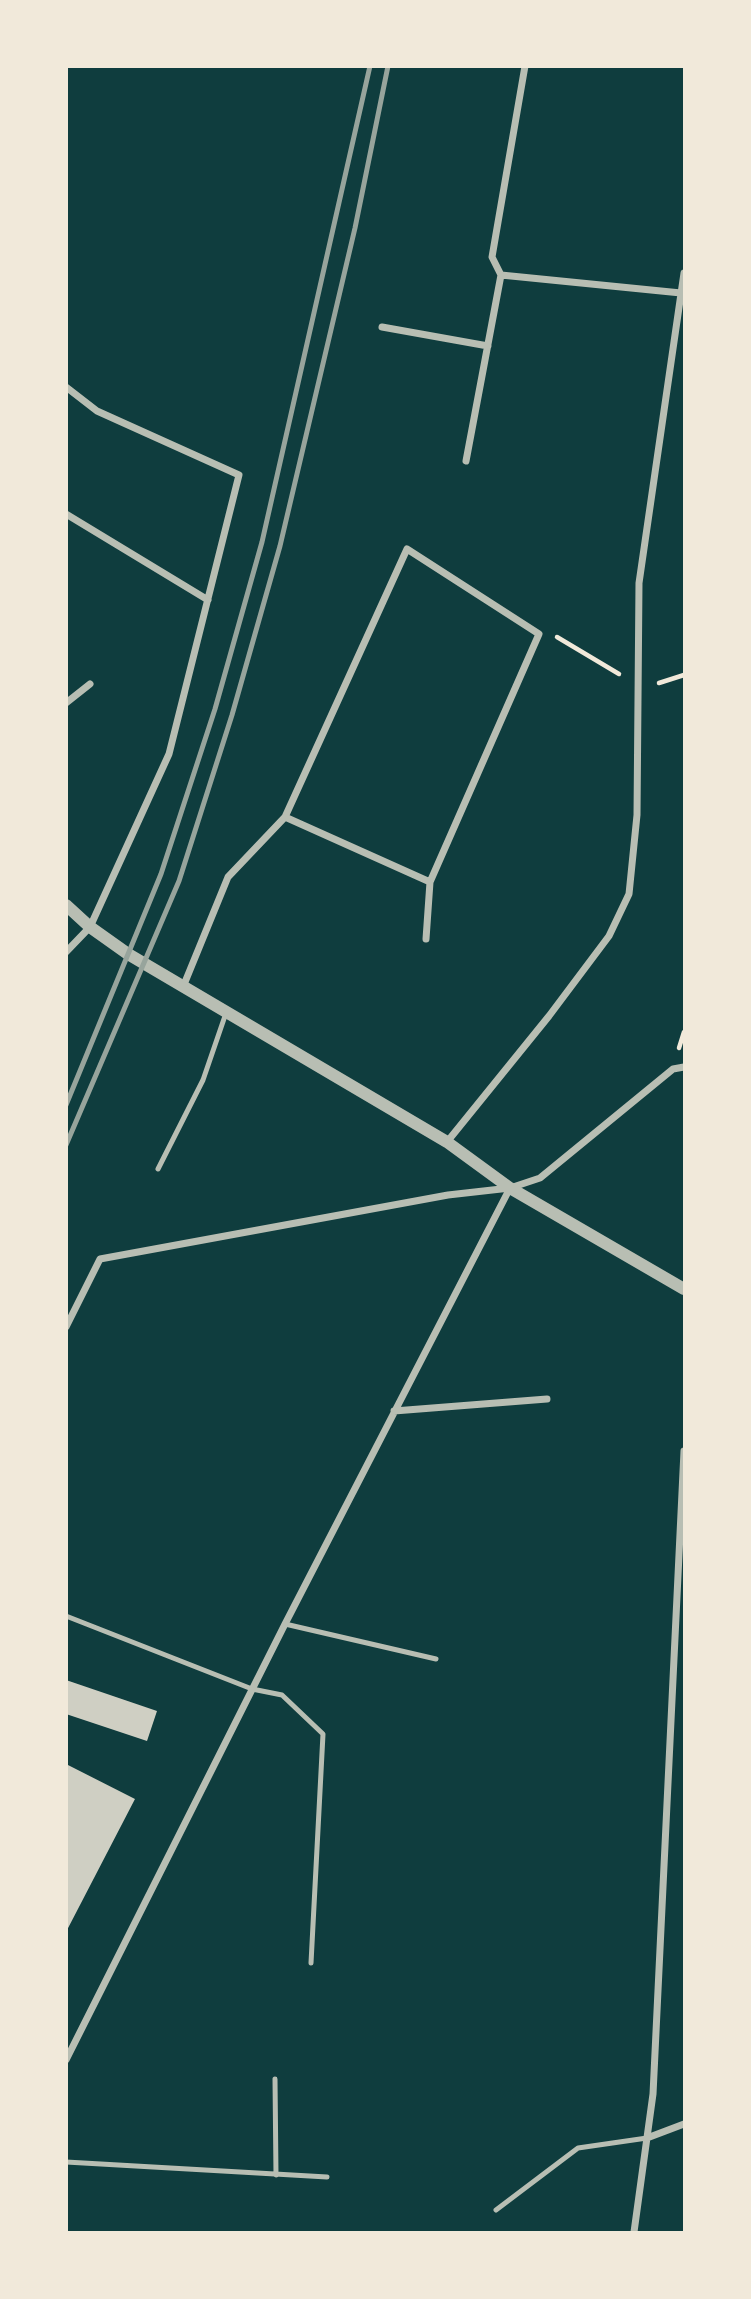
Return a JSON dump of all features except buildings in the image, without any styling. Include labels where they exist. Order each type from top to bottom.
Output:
[{"type":"street","points":[[466,461],[501,275],[492,257],[524,66]]},
{"type":"street","points":[[447,1142],[549,1016],[609,936],[629,894],[637,815],[639,583],[684,274]]},
{"type":"street","points":[[501,275],[681,293]]},
{"type":"street","points":[[382,327],[488,346]]},
{"type":"street","points":[[66,387],[97,411],[239,475],[169,754],[90,927],[66,952]]},
{"type":"street","points":[[66,514],[208,600]]},
{"type":"street","points":[[183,988],[228,877],[285,817],[407,549],[539,634],[429,882],[426,939]]},
{"type":"street","points":[[66,703],[90,684]]},
{"type":"street","points":[[285,817],[429,882]]},
{"type":"street","points":[[66,905],[90,927],[183,988],[447,1142],[510,1188],[684,1289]]},
{"type":"street","points":[[66,1327],[100,1259],[447,1195],[510,1188],[540,1178],[673,1069],[684,1067]]},
{"type":"street","points":[[66,2060],[285,1624],[510,1188]]},
{"type":"street","points":[[394,1410],[547,1399]]},
{"type":"street","points":[[634,2232],[653,2094],[684,1451]]},
{"type":"street","points":[[675,1614],[684,1612]]},
{"type":"street","points":[[647,2138],[684,2124]]},
{"type":"lane","points":[[158,1169],[203,1080],[226,1013]]},
{"type":"lane","points":[[66,1616],[253,1689],[282,1695],[323,1734],[311,1962]]},
{"type":"lane","points":[[285,1624],[436,1659]]},
{"type":"lane","points":[[275,2079],[276,2175]]},
{"type":"lane","points":[[496,2210],[578,2148],[647,2138]]},
{"type":"lane","points":[[66,2162],[327,2178]]},
{"type":"path","points":[[539,634],[560,638],[638,686],[648,686],[684,675]]},
{"type":"railway","points":[[66,1105],[161,874],[215,709],[262,542],[370,66]]},
{"type":"railway","points":[[66,1145],[179,881],[232,715],[280,546],[355,228],[388,66]]}]
